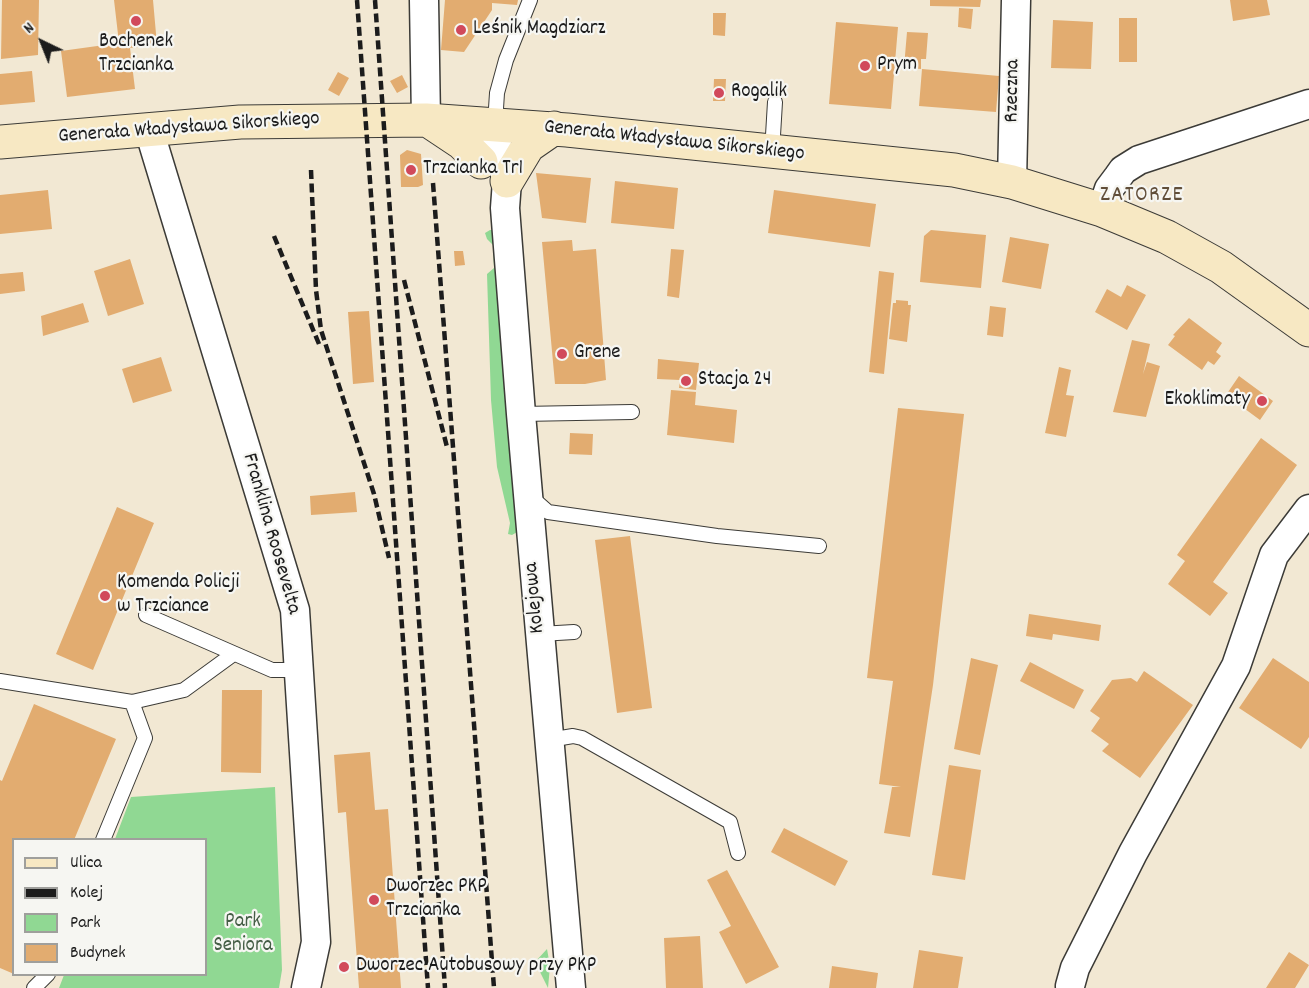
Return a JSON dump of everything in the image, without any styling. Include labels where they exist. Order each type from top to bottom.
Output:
[{"type":"main road","name":"Generała Władysława Sikorskiego","points":[[0,142],[240,122],[428,120],[554,128],[772,153],[954,170],[1012,182],[1102,210],[1167,237],[1221,267],[1309,330]]},
{"type":"main road","points":[[428,120],[462,143],[481,162]]},
{"type":"main road","points":[[503,194],[528,146],[554,128]]},
{"type":"street","points":[[424,0],[428,120]]},
{"type":"street","name":"Rzeczna","points":[[1012,182],[1016,0]]},
{"type":"street","points":[[1102,210],[1109,189],[1118,177],[1138,160],[1309,104]]},
{"type":"street","name":"Kolejowa","points":[[483,123],[481,162],[503,194]]},
{"type":"street","name":"Kolejowa","points":[[483,123],[498,149],[503,194],[571,988]]},
{"type":"street","name":"Franklina Roosevelta","points":[[149,130],[295,610],[316,942],[306,988]]},
{"type":"street","points":[[1071,986],[1075,968],[1133,853],[1236,666],[1274,555],[1309,509]]},
{"type":"lane","points":[[483,123],[497,93],[506,60],[530,0]]},
{"type":"lane","points":[[772,153],[775,102]]},
{"type":"lane","points":[[521,414],[632,412]]},
{"type":"lane","points":[[527,493],[548,512],[717,536],[819,546]]},
{"type":"lane","points":[[146,615],[232,655],[272,670],[300,670]]},
{"type":"lane","points":[[540,634],[574,632]]},
{"type":"lane","points":[[0,681],[132,702],[184,690],[232,655]]},
{"type":"lane","points":[[105,838],[145,738],[132,702]]},
{"type":"lane","points":[[549,740],[573,736],[582,738],[730,822],[738,853]]},
{"type":"lane","points":[[34,988],[47,976]]},
{"type":"green space","points":[[496,230],[519,531],[512,535],[508,534],[510,523],[497,467],[491,400],[487,274],[494,268],[493,245],[485,233]]},
{"type":"green space","name":"Park Seniora","points":[[275,787],[282,970],[279,988],[59,988],[64,976],[207,976],[207,838],[115,838],[131,797]]},
{"type":"green space","points":[[547,949],[550,966],[548,988],[535,962]]},
{"type":"building","points":[[2,0],[39,0],[38,55],[1,59]]},
{"type":"building","points":[[114,0],[153,0],[157,45],[130,48],[135,89],[67,97],[61,51],[119,43]]},
{"type":"building","name":"Leśnik Magdziarz","points":[[445,0],[518,0],[517,5],[492,3],[492,10],[464,52],[441,50]]},
{"type":"building","points":[[930,0],[981,0],[980,7],[930,6]]},
{"type":"building","points":[[1230,0],[1267,0],[1270,15],[1233,21]]},
{"type":"building","points":[[959,8],[973,9],[971,29],[958,27]]},
{"type":"building","points":[[713,13],[726,13],[725,36],[713,35]]},
{"type":"building","points":[[1119,18],[1137,18],[1137,62],[1119,62]]},
{"type":"building","points":[[1053,20],[1093,22],[1091,69],[1051,68]]},
{"type":"building","points":[[836,22],[898,27],[891,109],[829,104]]},
{"type":"building","points":[[907,32],[928,33],[926,59],[921,59],[921,69],[904,67]]},
{"type":"building","points":[[922,69],[999,76],[996,112],[919,106]]},
{"type":"building","points":[[32,71],[35,102],[0,105],[0,74]]},
{"type":"building","points":[[338,72],[349,78],[339,96],[328,90]]},
{"type":"building","points":[[402,75],[408,87],[397,93],[390,81]]},
{"type":"building","points":[[714,79],[726,79],[725,101],[713,101]]},
{"type":"building","name":"Trzcianka Tr1","points":[[407,150],[421,154],[423,185],[418,187],[401,187],[400,155]]},
{"type":"building","points":[[536,173],[591,178],[586,223],[542,218]]},
{"type":"building","points":[[615,181],[678,188],[674,229],[611,223]]},
{"type":"building","points":[[48,190],[52,229],[0,234],[0,195]]},
{"type":"building","points":[[774,190],[876,204],[870,247],[768,233]]},
{"type":"building","points":[[931,230],[986,235],[981,288],[920,282],[924,236]]},
{"type":"building","points":[[1010,237],[1049,244],[1041,289],[1002,282]]},
{"type":"building","points":[[572,240],[573,251],[596,249],[606,380],[585,384],[555,384],[542,242]]},
{"type":"building","points":[[671,249],[684,250],[679,298],[667,296]]},
{"type":"building","points":[[454,251],[463,251],[465,265],[455,266]]},
{"type":"building","points":[[130,259],[144,304],[108,316],[94,271]]},
{"type":"building","points":[[879,271],[894,273],[884,374],[869,372]]},
{"type":"building","points":[[23,272],[25,291],[0,294],[0,274]]},
{"type":"building","points":[[1127,285],[1146,295],[1127,330],[1095,312],[1107,289],[1121,297]]},
{"type":"building","points":[[896,300],[908,301],[908,305],[911,305],[907,342],[889,339],[893,303],[896,303]]},
{"type":"building","points":[[83,303],[89,322],[43,336],[41,316]]},
{"type":"building","points":[[990,306],[1006,308],[1003,337],[987,335]]},
{"type":"building","points":[[369,311],[374,382],[353,384],[348,312]]},
{"type":"building","points":[[1189,318],[1222,343],[1216,352],[1221,356],[1214,365],[1208,361],[1202,370],[1168,345],[1175,336],[1173,335]]},
{"type":"building","points":[[1132,340],[1150,344],[1143,374],[1147,362],[1160,366],[1146,417],[1113,412]]},
{"type":"building","points":[[161,357],[172,391],[133,403],[122,369]]},
{"type":"building","points":[[658,359],[699,363],[696,390],[679,388],[680,380],[657,379]]},
{"type":"building","points":[[1059,367],[1071,370],[1066,395],[1074,396],[1066,437],[1045,433]]},
{"type":"building","points":[[1239,376],[1273,401],[1260,420],[1226,395]]},
{"type":"building","points":[[671,390],[696,392],[695,405],[737,410],[734,443],[667,435]]},
{"type":"building","points":[[898,408],[964,414],[933,685],[910,837],[884,833],[892,787],[901,787],[879,784],[893,681],[867,678]]},
{"type":"building","points":[[570,433],[593,434],[592,455],[569,454]]},
{"type":"building","points":[[1261,438],[1297,465],[1213,582],[1228,593],[1210,616],[1168,584],[1185,561],[1177,555]]},
{"type":"building","points":[[355,492],[357,512],[311,515],[310,496]]},
{"type":"building","points":[[117,507],[154,523],[93,670],[56,654]]},
{"type":"building","points":[[630,536],[652,708],[617,713],[595,540]]},
{"type":"building","points":[[1029,614],[1101,625],[1099,641],[1053,634],[1052,640],[1026,636]]},
{"type":"building","points":[[971,658],[998,665],[980,755],[954,749]]},
{"type":"building","points":[[1273,658],[1309,682],[1309,737],[1301,749],[1239,708]]},
{"type":"building","points":[[1030,662],[1084,690],[1074,709],[1020,681]]},
{"type":"building","points":[[1144,671],[1193,705],[1140,778],[1102,751],[1109,744],[1091,731],[1100,718],[1090,711],[1112,680],[1131,678],[1137,682]]},
{"type":"building","points":[[222,690],[262,690],[261,773],[221,772]]},
{"type":"building","points":[[34,704],[116,739],[75,838],[12,838],[12,973],[0,968],[0,780],[2,781]]},
{"type":"building","name":"Dworzec PKP Trzcianka","points":[[370,752],[375,810],[388,809],[401,988],[359,988],[346,812],[338,813],[334,755]]},
{"type":"building","points":[[949,765],[981,770],[965,880],[932,875]]},
{"type":"building","points":[[784,828],[848,861],[835,886],[771,852]]},
{"type":"building","points":[[727,870],[779,967],[746,984],[719,932],[731,926],[707,880]]},
{"type":"building","points":[[700,936],[703,988],[666,988],[664,938]]},
{"type":"building","points":[[919,950],[963,957],[958,988],[913,988]]},
{"type":"building","points":[[1289,952],[1309,965],[1295,988],[1266,988]]},
{"type":"building","points":[[832,966],[878,973],[876,988],[829,988]]},
{"type":"railway","points":[[357,0],[428,988]]},
{"type":"railway","points":[[375,0],[445,988]]},
{"type":"railway","points":[[311,170],[316,290],[321,330],[374,494],[389,558]]},
{"type":"railway","points":[[433,183],[494,988]]},
{"type":"railway","points":[[274,236],[319,344]]},
{"type":"railway","points":[[404,280],[447,447]]},
{"type":"place","name":"Bochenek Trzcianka","points":[[136,21]]},
{"type":"place","name":"Leśnik Magdziarz","points":[[461,30]]},
{"type":"place","name":"Prym","points":[[865,66]]},
{"type":"place","name":"Rogalik","points":[[719,93]]},
{"type":"place","name":"Trzcianka Tr1","points":[[411,170]]},
{"type":"place","name":"Grene","points":[[562,354]]},
{"type":"place","name":"Stacja 24","points":[[686,381]]},
{"type":"place","name":"Ekoklimaty","points":[[1262,401]]},
{"type":"place","name":"Komenda Policji w Trzciance","points":[[105,596]]},
{"type":"place","name":"Dworzec PKP Trzcianka","points":[[374,900]]},
{"type":"place","name":"Dworzec Autobusowy przy PKP","points":[[344,967]]},
{"type":"district","name":"ZATORZE","points":[[1142,197]]}]
